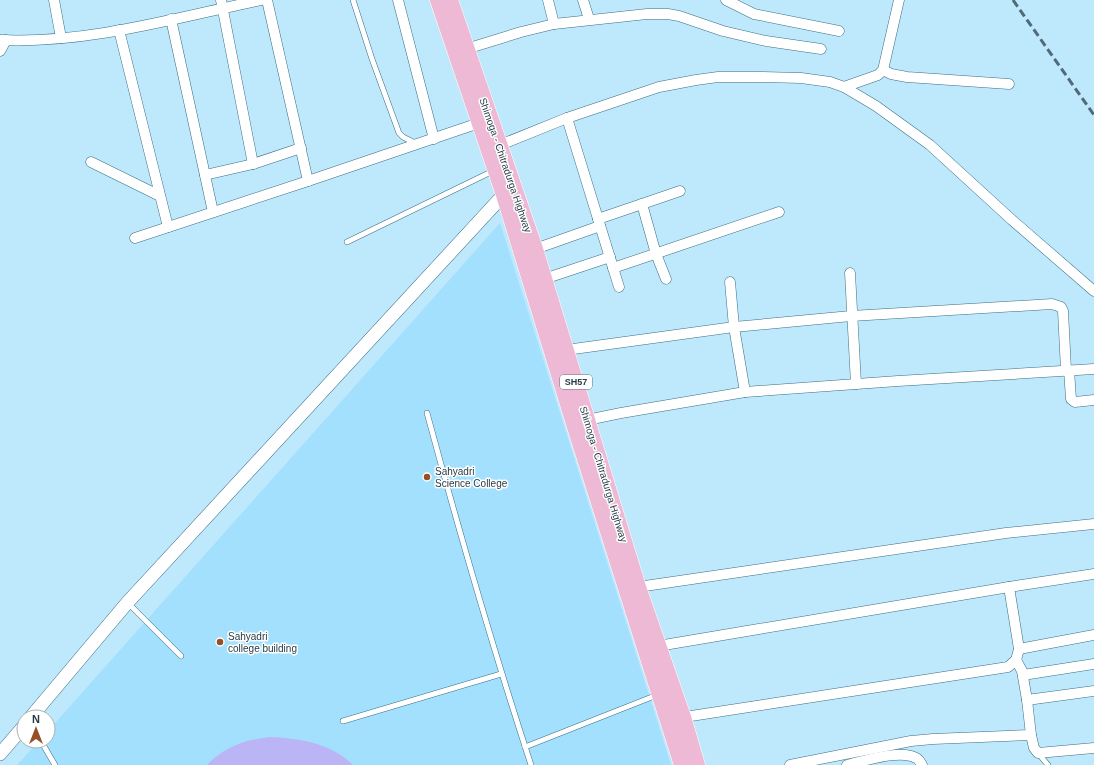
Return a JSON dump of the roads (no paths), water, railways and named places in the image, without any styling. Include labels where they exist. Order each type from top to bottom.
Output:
[{"type":"main road","name":"Shimoga - Chitradurga Highway","points":[[438,0],[496,170],[509,190],[535,249],[638,587],[658,646],[675,718],[682,765]]},
{"type":"main road","name":"Shimoga - Chitradurga Highway","points":[[450,0],[500,145],[509,190],[575,428],[660,694],[675,718],[697,765]]},
{"type":"street","points":[[54,0],[61,38]]},
{"type":"street","points":[[0,52],[3,40],[61,38],[119,30],[171,19],[222,4],[261,0]]},
{"type":"street","points":[[267,0],[308,181]]},
{"type":"street","points":[[398,0],[434,139]]},
{"type":"street","points":[[548,0],[554,24]]},
{"type":"street","points":[[583,0],[589,19]]},
{"type":"street","points":[[726,0],[754,14],[840,31]]},
{"type":"street","points":[[844,87],[878,75],[883,70],[899,0]]},
{"type":"street","points":[[222,4],[253,164]]},
{"type":"street","points":[[466,49],[521,32],[554,24],[589,19],[647,14],[668,14],[679,16],[724,31],[766,41],[821,49]]},
{"type":"street","points":[[171,19],[213,212]]},
{"type":"street","points":[[119,30],[168,228]]},
{"type":"street","points":[[883,70],[891,74],[907,76],[1009,84]]},
{"type":"street","points":[[500,145],[567,118],[659,87],[718,77],[763,76],[801,78],[830,82],[844,87],[876,106],[930,145],[1012,220],[1094,291]]},
{"type":"street","points":[[567,118],[619,287]]},
{"type":"street","points":[[135,238],[479,123]]},
{"type":"street","points":[[205,175],[253,164],[300,148]]},
{"type":"street","points":[[91,162],[160,196]]},
{"type":"street","points":[[38,709],[127,603],[509,190]]},
{"type":"street","points":[[535,249],[642,204],[680,191]]},
{"type":"street","points":[[642,204],[656,254],[666,279]]},
{"type":"street","points":[[613,268],[779,212]]},
{"type":"street","points":[[544,278],[610,257]]},
{"type":"street","points":[[850,274],[851,316],[856,384]]},
{"type":"street","points":[[730,282],[734,327],[745,392]]},
{"type":"street","points":[[566,350],[734,327],[851,316],[1052,304],[1061,307],[1063,311],[1067,370],[1071,399],[1075,402],[1094,400]]},
{"type":"street","points":[[587,420],[745,392],[1094,369]]},
{"type":"street","points":[[638,587],[1006,533],[1094,524]]},
{"type":"street","points":[[658,646],[1094,574]]},
{"type":"street","points":[[675,718],[1008,667],[1016,660],[1019,649],[1009,587]]},
{"type":"street","points":[[1019,649],[1094,636]]},
{"type":"street","points":[[1016,660],[1023,675],[1030,736],[1034,748],[1038,753],[1094,748]]},
{"type":"street","points":[[1023,675],[1094,664]]},
{"type":"street","points":[[1027,700],[1094,690]]},
{"type":"street","points":[[0,754],[16,735]]},
{"type":"street","points":[[790,765],[911,741],[1030,736]]},
{"type":"street","points":[[847,765],[903,754],[914,756],[919,759],[922,765]]},
{"type":"lane","points":[[353,0],[372,59],[399,133],[403,137],[417,144]]},
{"type":"lane","points":[[347,242],[496,170]]},
{"type":"lane","points":[[427,414],[469,566],[501,674],[531,765]]},
{"type":"lane","points":[[127,603],[181,656]]},
{"type":"lane","points":[[342,721],[501,674]]},
{"type":"lane","points":[[525,747],[660,694]]},
{"type":"lane","points":[[46,749],[55,765]]},
{"type":"lane","points":[[1038,753],[1048,765]]},
{"type":"railway","points":[[1013,0],[1094,115]]},
{"type":"place","name":"Sahyadri Science College","points":[[427,477]]},
{"type":"place","name":"Sahyadri college building","points":[[220,642]]}]
